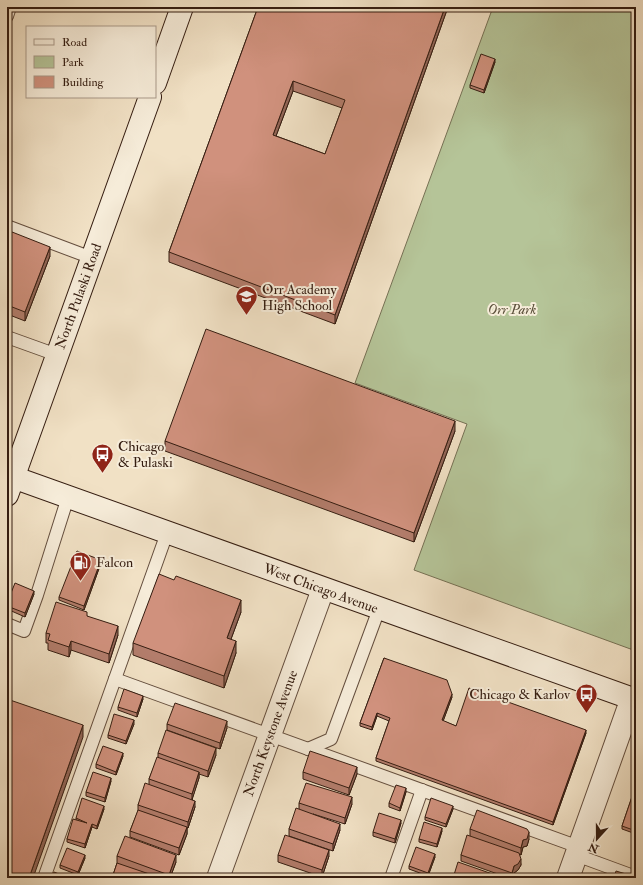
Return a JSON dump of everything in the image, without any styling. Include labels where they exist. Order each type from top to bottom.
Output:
[{"type":"main road","points":[[156,80],[182,7]]},
{"type":"main road","name":"North Pulaski Road","points":[[9,483],[150,98]]},
{"type":"main road","name":"West Chicago Avenue","points":[[9,483],[68,498],[634,699]]},
{"type":"main road","name":"North Keystone Avenue","points":[[218,878],[323,589]]},
{"type":"main road","points":[[568,878],[634,699]]},
{"type":"lane","points":[[7,16],[10,7]]},
{"type":"lane","points":[[7,226],[92,258]]},
{"type":"lane","points":[[7,336],[57,355]]},
{"type":"lane","points":[[7,624],[24,631],[68,498]]},
{"type":"lane","points":[[44,878],[167,533]]},
{"type":"lane","points":[[308,749],[331,739],[379,609]]},
{"type":"lane","points":[[115,680],[422,790],[577,851],[636,877]]},
{"type":"lane","points":[[391,878],[422,790]]},
{"type":"green space","name":"Orr Park","points":[[493,7],[636,7],[636,651],[414,570],[467,424],[355,383]]},
{"type":"building","points":[[258,7],[445,7],[335,315],[169,252]],"holes":[[[293,81],[345,100],[325,154],[273,135]]]},
{"type":"building","points":[[481,54],[495,59],[484,90],[470,85]]},
{"type":"building","points":[[7,230],[50,247],[25,312],[7,305]]},
{"type":"building","points":[[206,329],[455,421],[414,533],[165,441]]},
{"type":"building","name":"Falcon","points":[[77,551],[101,560],[84,606],[59,597]]},
{"type":"building","points":[[159,574],[174,580],[176,576],[241,600],[227,638],[236,641],[224,676],[133,643]]},
{"type":"building","points":[[15,583],[34,591],[25,613],[7,606]]},
{"type":"building","points":[[56,602],[87,612],[87,616],[118,626],[109,654],[71,641],[69,647],[48,640],[50,634],[46,633]]},
{"type":"building","points":[[384,658],[447,680],[452,694],[442,720],[456,726],[469,688],[586,730],[553,822],[376,758],[390,718],[377,713],[372,727],[360,723]]},
{"type":"building","points":[[124,689],[143,696],[137,713],[118,707]]},
{"type":"building","points":[[7,699],[83,725],[29,878],[7,878]]},
{"type":"building","points":[[175,703],[227,721],[220,743],[167,724]]},
{"type":"building","points":[[114,714],[134,720],[126,741],[108,735]]},
{"type":"building","points":[[166,730],[216,748],[208,771],[158,753]]},
{"type":"building","points":[[103,746],[123,753],[116,772],[96,764]]},
{"type":"building","points":[[310,751],[357,767],[349,788],[303,772]]},
{"type":"building","points":[[157,757],[199,772],[192,794],[149,779]]},
{"type":"building","points":[[93,772],[111,778],[105,798],[86,792]]},
{"type":"building","points":[[145,783],[195,801],[188,822],[138,805]]},
{"type":"building","points":[[306,783],[352,797],[345,818],[299,803]]},
{"type":"building","points":[[396,785],[406,788],[400,808],[389,803]]},
{"type":"building","points":[[636,785],[636,831],[622,826]]},
{"type":"building","points":[[82,798],[104,806],[97,826],[92,824],[85,844],[67,839],[73,819],[87,823],[76,818]]},
{"type":"building","points":[[431,798],[453,806],[446,824],[425,817]]},
{"type":"building","points":[[296,808],[340,824],[333,844],[289,829]]},
{"type":"building","points":[[138,810],[187,827],[179,848],[130,831]]},
{"type":"building","points":[[477,810],[527,829],[529,832],[527,839],[523,840],[521,848],[470,829]]},
{"type":"building","points":[[379,813],[401,820],[395,839],[373,832]]},
{"type":"building","points":[[424,822],[442,828],[437,844],[419,839]]},
{"type":"building","points":[[285,835],[329,850],[322,870],[278,855]]},
{"type":"building","points":[[467,835],[519,853],[521,859],[518,864],[514,866],[512,873],[461,855]]},
{"type":"building","points":[[125,836],[176,855],[169,875],[117,856]]},
{"type":"building","points":[[416,847],[435,854],[428,873],[409,866]]},
{"type":"building","points":[[67,848],[85,855],[78,872],[60,865]]},
{"type":"building","points":[[458,862],[504,878],[453,878]]},
{"type":"building","points":[[117,863],[161,878],[112,878]]},
{"type":"building","points":[[616,871],[636,877],[636,878],[614,878]]},
{"type":"building","points":[[54,872],[69,878],[52,878]]},
{"type":"place","name":"Orr Academy High School","points":[[247,316]]},
{"type":"place","name":"Chicago & Pulaski","points":[[103,474]]},
{"type":"place","name":"Falcon","points":[[80,582]]},
{"type":"place","name":"Chicago & Karlov","points":[[586,714]]}]
